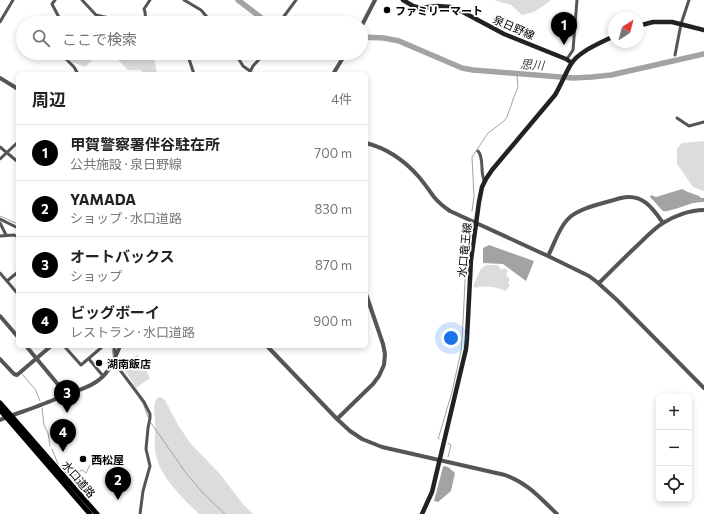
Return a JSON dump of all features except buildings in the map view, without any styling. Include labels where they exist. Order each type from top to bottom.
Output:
[{"type":"highway","name":"水口道路","points":[[0,403],[8,416],[90,514]]},
{"type":"highway","name":"水口道路","points":[[0,410],[8,416],[97,514]]},
{"type":"main road","name":"泉日野線","points":[[402,0],[420,8],[437,6],[451,7],[504,34],[572,62]]},
{"type":"main road","points":[[644,24],[654,22],[672,22],[704,30]]},
{"type":"main road","name":"水口竜王線","points":[[422,514],[432,492],[466,349],[471,260],[481,191],[495,167],[552,100],[572,62],[580,54],[608,39]]},
{"type":"street","points":[[0,22],[13,0]]},
{"type":"street","points":[[55,0],[52,4],[58,16]]},
{"type":"street","points":[[82,0],[96,15],[100,16]]},
{"type":"street","points":[[145,16],[144,9],[150,0]]},
{"type":"street","points":[[184,0],[201,10],[206,16]]},
{"type":"street","points":[[284,16],[296,0]]},
{"type":"street","points":[[367,16],[375,0]]},
{"type":"street","points":[[567,59],[573,50],[577,0]]},
{"type":"street","points":[[676,55],[681,24],[689,0]]},
{"type":"street","points":[[67,60],[77,72]]},
{"type":"street","points":[[189,60],[193,72]]},
{"type":"street","points":[[239,60],[243,66],[250,72],[258,60]]},
{"type":"street","points":[[334,72],[342,60]]},
{"type":"street","points":[[0,78],[16,88]]},
{"type":"street","points":[[677,118],[689,126],[704,122]]},
{"type":"street","points":[[0,159],[16,144]]},
{"type":"street","points":[[368,144],[391,154],[409,167],[420,177],[441,204],[450,211],[548,256],[600,283],[704,388]]},
{"type":"street","points":[[0,147],[16,160]]},
{"type":"street","points":[[478,151],[481,158],[482,174],[485,182]]},
{"type":"street","points":[[548,256],[562,227],[571,216],[578,212],[621,198],[634,197],[643,200],[650,206],[662,223]]},
{"type":"street","points":[[600,283],[653,230],[662,223],[684,213],[704,210]]},
{"type":"street","points":[[0,219],[16,227]]},
{"type":"street","points":[[0,223],[6,235]]},
{"type":"street","points":[[0,236],[16,236]]},
{"type":"street","points":[[0,273],[16,292]]},
{"type":"street","points":[[7,281],[16,274]]},
{"type":"street","points":[[337,419],[380,376],[384,365],[385,354],[383,344],[368,300]]},
{"type":"street","points":[[0,316],[16,335]]},
{"type":"street","points":[[28,348],[66,394]]},
{"type":"street","points":[[0,359],[16,375],[49,348]]},
{"type":"street","points":[[66,348],[81,365],[101,348]]},
{"type":"street","points":[[114,348],[116,362],[120,370],[144,402],[150,414],[146,448],[150,466],[143,491],[140,514]]},
{"type":"street","points":[[0,420],[42,405],[66,394],[83,389],[94,383],[109,370],[119,348]]},
{"type":"street","points":[[269,348],[337,419],[357,436],[373,444],[391,449],[495,472],[513,478],[533,490],[557,514]]},
{"type":"street","points":[[89,359],[103,376]]},
{"type":"shaded area","points":[[494,0],[550,1],[534,12],[522,15],[511,5]]},
{"type":"shaded area","points":[[70,60],[92,60],[85,67]]},
{"type":"shaded area","points":[[118,60],[154,60],[157,72],[142,72],[141,70],[128,70]]},
{"type":"shaded area","points":[[704,141],[704,191],[693,187],[677,164],[677,149],[682,143]]},
{"type":"shaded area","points":[[682,189],[704,198],[704,202],[663,211],[650,197],[651,195],[656,197]]},
{"type":"shaded area","points":[[489,245],[534,261],[526,281],[503,264],[483,263],[483,248]]},
{"type":"shaded area","points":[[486,265],[497,265],[502,270],[505,268],[508,271],[506,274],[510,280],[508,283],[510,285],[507,290],[505,291],[498,288],[487,287],[476,288],[473,286],[481,269]]},
{"type":"shaded area","points":[[138,355],[150,378],[136,388],[120,363]]},
{"type":"shaded area","points":[[160,397],[165,400],[178,425],[191,444],[220,474],[242,503],[253,514],[199,514],[171,485],[160,468],[155,449],[154,406],[155,400]]},
{"type":"shaded area","points":[[444,466],[448,467],[455,473],[451,491],[438,502],[434,501]]},
{"type":"waterway","name":"思川","points":[[238,0],[259,16]]},
{"type":"waterway","name":"思川","points":[[368,37],[384,38],[399,41],[462,68],[573,78],[611,75],[704,54]]},
{"type":"waterway","points":[[472,211],[474,197],[472,157],[488,133],[507,117],[518,87],[517,76],[513,73]]},
{"type":"waterway","points":[[0,216],[16,223]]},
{"type":"waterway","points":[[440,439],[438,438],[452,392],[461,351],[469,229]]},
{"type":"waterway","points":[[112,348],[113,356]]},
{"type":"waterway","points":[[22,374],[35,389],[40,401]]},
{"type":"waterway","points":[[139,398],[143,403],[148,417]]},
{"type":"waterway","points":[[42,408],[44,425],[48,433],[50,446]]},
{"type":"waterway","points":[[151,423],[186,473],[203,493],[225,514]]},
{"type":"waterway","points":[[448,443],[451,445],[448,457]]},
{"type":"waterway","points":[[52,449],[58,464]]},
{"type":"waterway","points":[[61,467],[70,478],[82,470],[86,473],[90,465]]},
{"type":"place","name":"ファミリーマート","points":[[387,10]]},
{"type":"place","name":"甲賀警察署伴谷駐在所","points":[[564,45]]},
{"type":"place","name":"湖南飯店","points":[[99,363]]},
{"type":"place","name":"オートバックス","points":[[67,413]]},
{"type":"place","name":"ビッグボーイ","points":[[63,452]]},
{"type":"place","name":"西松屋","points":[[83,459]]},
{"type":"place","name":"YAMADA","points":[[118,500]]}]
